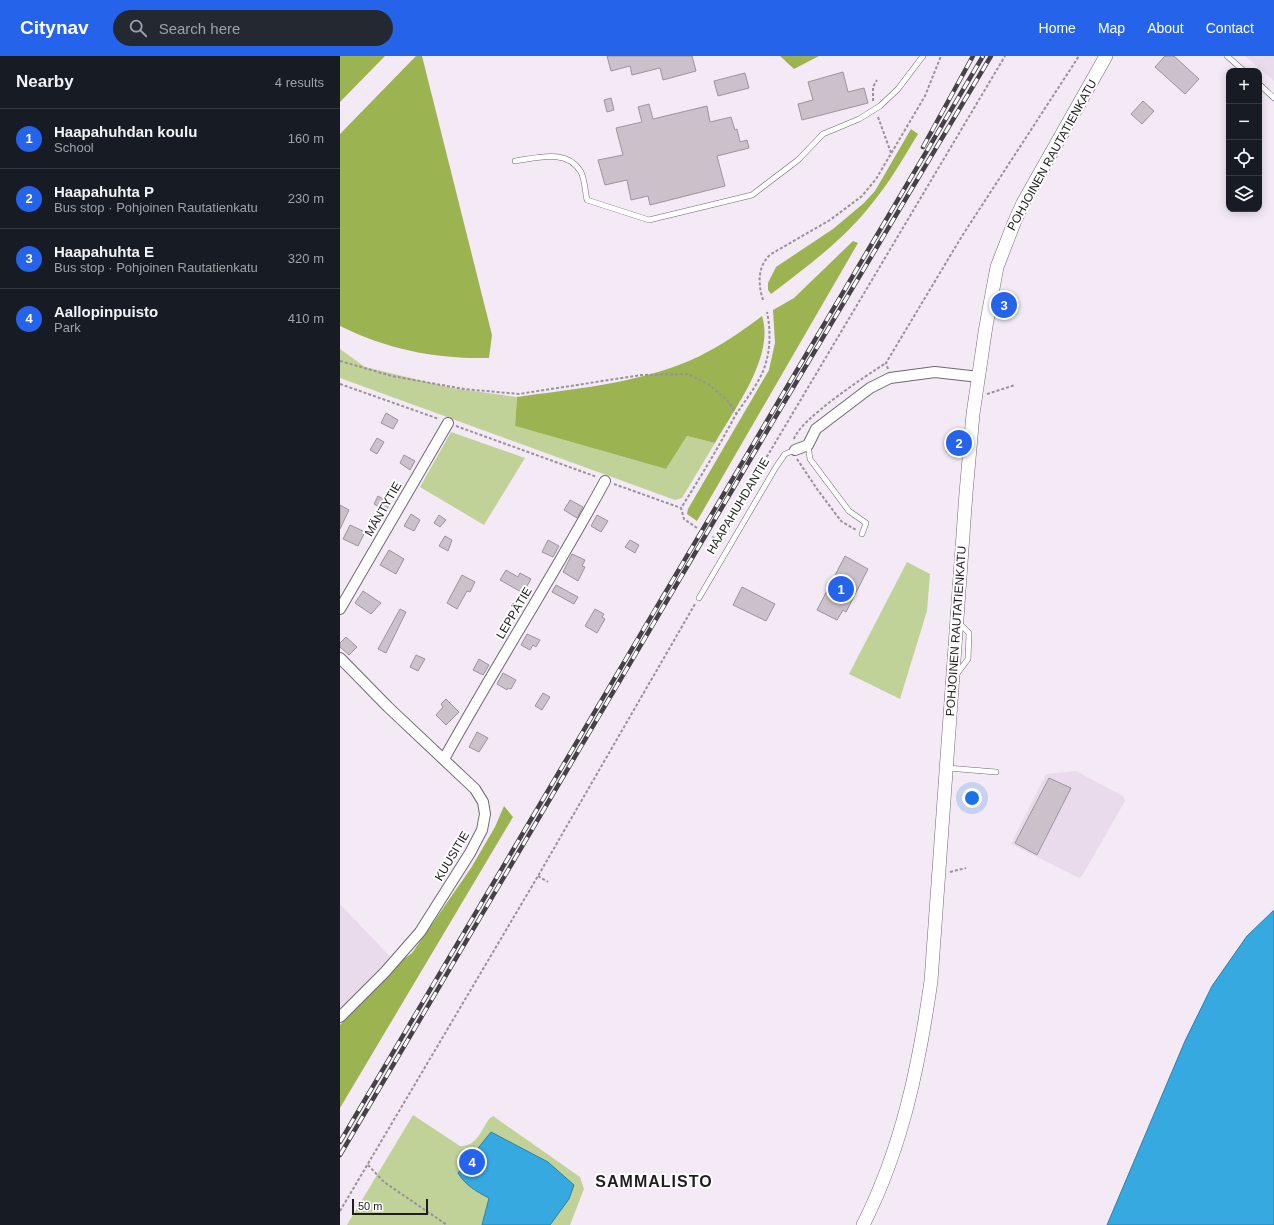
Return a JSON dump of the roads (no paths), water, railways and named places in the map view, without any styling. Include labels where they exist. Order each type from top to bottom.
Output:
[{"type":"street","name":"POHJOINEN RAUTATIENKATU","points":[[864,1225],[899,1136],[921,1051],[931,981],[940,873],[956,619],[966,493],[976,397],[997,267],[1014,223],[1106,56]]},
{"type":"street","points":[[808,445],[816,429],[870,388],[890,378],[936,372],[979,377]]},
{"type":"street","name":"MÄNTYTIE","points":[[340,609],[448,423]]},
{"type":"street","name":"HAAPAHUHDANTIE","points":[[795,450],[808,445]]},
{"type":"street","name":"LEPPÄTIE","points":[[444,759],[482,690],[580,526],[605,480]]},
{"type":"street","name":"KUUSITIE","points":[[340,658],[388,707],[481,796],[485,814],[482,830],[470,854],[420,932],[340,1017]]},
{"type":"lane","points":[[515,161],[553,155],[569,160],[581,172],[587,200],[648,220],[752,195],[798,160],[823,134],[859,119],[880,106],[898,89],[923,56]]},
{"type":"lane","points":[[1227,56],[1241,68]]},
{"type":"lane","points":[[1262,87],[1274,98]]},
{"type":"lane","points":[[808,445],[810,459],[849,511],[866,523],[862,534]]},
{"type":"lane","name":"HAAPAHUHDANTIE","points":[[698,598],[776,467],[785,454],[795,450]]},
{"type":"lane","points":[[946,768],[996,772]]},
{"type":"water","points":[[1274,910],[1274,1225],[1107,1225],[1185,1041],[1212,986],[1247,936]]},
{"type":"water","points":[[491,1132],[548,1162],[574,1185],[569,1199],[550,1225],[482,1225],[489,1198],[468,1185],[458,1173]]},
{"type":"railway","points":[[923,147],[973,56]]},
{"type":"railway","points":[[340,1142],[983,56]]},
{"type":"railway","points":[[340,1155],[760,443],[991,56]]},
{"type":"place","name":"Haapahuhta E","points":[[1004,305]]},
{"type":"place","name":"Haapahuhta P","points":[[959,443]]},
{"type":"place","name":"Haapahuhdan koulu","points":[[841,589]]},
{"type":"place","name":"Aallopinpuisto","points":[[472,1162]]},
{"type":"district","name":"SAMMALISTO","points":[[654,1181]]}]
